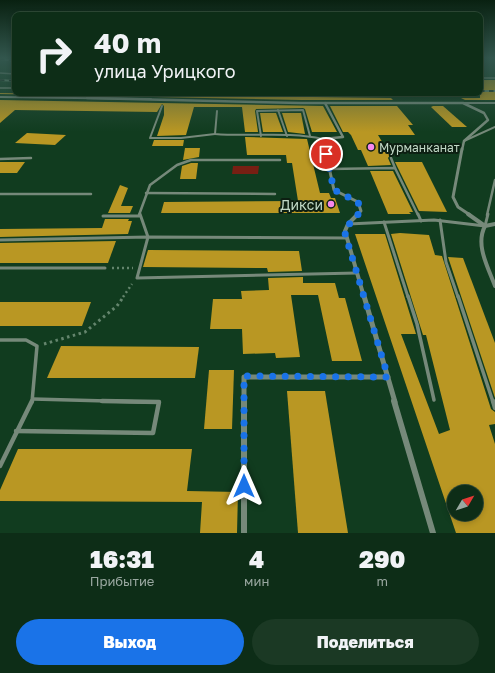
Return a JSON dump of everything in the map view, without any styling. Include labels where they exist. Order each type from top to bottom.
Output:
[{"type":"street","points":[[0,97],[127,98],[301,103],[463,103],[484,113],[488,120],[464,141],[453,197],[458,206],[485,226]]},
{"type":"street","points":[[325,103],[343,137],[323,139],[334,190],[358,202],[361,211],[344,230],[433,533]]},
{"type":"street","points":[[495,224],[485,226],[480,232],[480,241],[495,286]]},
{"type":"street","points":[[244,533],[244,376],[388,377]]},
{"type":"lane","points":[[0,88],[12,88]]},
{"type":"lane","points":[[301,103],[310,136]]},
{"type":"lane","points":[[463,103],[495,103]]},
{"type":"lane","points":[[162,106],[150,138],[181,138],[215,134],[310,136],[323,139]]},
{"type":"lane","points":[[278,110],[287,136]]},
{"type":"lane","points":[[261,136],[257,111],[303,110]]},
{"type":"lane","points":[[215,134],[217,111]]},
{"type":"lane","points":[[464,141],[495,127]]},
{"type":"lane","points":[[0,159],[31,158]]},
{"type":"lane","points":[[391,158],[421,221]]},
{"type":"lane","points":[[280,160],[191,160],[177,164],[163,174],[150,185],[139,216],[148,237],[137,278],[357,273]]},
{"type":"lane","points":[[329,169],[395,168]]},
{"type":"lane","points":[[348,224],[440,220],[462,221],[485,226],[495,180]]},
{"type":"lane","points":[[146,193],[275,194]]},
{"type":"lane","points":[[0,194],[90,194]]},
{"type":"lane","points":[[103,216],[139,216]]},
{"type":"lane","points":[[440,220],[446,262],[495,408]]},
{"type":"lane","points":[[384,222],[417,324],[434,400]]},
{"type":"lane","points":[[0,240],[148,237],[347,238]]},
{"type":"lane","points":[[0,268],[105,268]]},
{"type":"lane","points":[[0,340],[26,340],[38,346],[33,399],[0,466]]},
{"type":"lane","points":[[16,431],[153,433],[159,402],[33,399]]},
{"type":"path","points":[[105,268],[139,268]]},
{"type":"path","points":[[38,346],[85,332],[117,306],[137,278]]},
{"type":"shaded area","points":[[233,166],[259,166],[258,174],[232,174]]},
{"type":"building","points":[[483,83],[495,83],[495,100],[465,100],[461,98],[480,98],[480,96],[483,96]]},
{"type":"building","points":[[0,93],[12,93],[12,94]]},
{"type":"building","points":[[100,96],[391,98],[393,100],[301,100]]},
{"type":"building","points":[[0,100],[323,106],[337,132],[312,132],[305,109],[303,108],[256,109],[258,132],[245,132],[242,107],[194,107],[186,135],[157,136],[164,115],[164,106],[162,104],[157,112],[15,110],[0,123]]},
{"type":"building","points":[[330,106],[397,106],[413,125],[408,125],[415,135],[378,135],[390,155],[388,158],[391,165],[368,166],[361,150],[358,150],[351,135],[348,132],[343,132]]},
{"type":"building","points":[[443,106],[467,127],[452,127],[431,107]]},
{"type":"building","points":[[260,113],[276,113],[283,132],[263,132]]},
{"type":"building","points":[[282,113],[301,113],[305,134],[288,132]]},
{"type":"building","points":[[27,133],[66,135],[55,145],[15,143]]},
{"type":"building","points":[[245,137],[307,139],[320,193],[329,193],[331,198],[335,198],[340,213],[161,213],[164,202],[298,201],[292,163],[287,163],[286,155],[247,155]]},
{"type":"building","points":[[154,140],[184,140],[183,146],[152,146]]},
{"type":"building","points":[[185,148],[200,148],[199,157],[183,160]]},
{"type":"building","points":[[0,162],[25,162],[17,173],[0,173]]},
{"type":"building","points":[[395,162],[422,162],[447,212],[419,211]]},
{"type":"building","points":[[191,163],[198,163],[196,179],[180,179],[182,166]]},
{"type":"building","points":[[370,171],[393,171],[413,212],[409,212],[411,214],[388,214]]},
{"type":"building","points":[[120,185],[128,188],[121,206],[133,206],[130,213],[108,213]]},
{"type":"building","points":[[105,219],[129,219],[128,221],[132,221],[128,234],[0,237],[0,229],[102,228]]},
{"type":"building","points":[[400,233],[429,235],[435,255],[442,256],[491,409],[495,412],[495,424],[489,425],[495,444],[495,533],[456,533],[452,521],[483,521],[483,485],[447,485],[447,506],[355,234],[385,234],[416,334],[401,334],[439,434],[450,430],[426,335],[423,335],[391,234]]},
{"type":"building","points":[[116,241],[108,263],[0,263],[0,243]]},
{"type":"building","points":[[148,250],[299,251],[302,271],[268,272],[267,268],[143,267]]},
{"type":"building","points":[[448,257],[463,258],[495,343],[495,398]]},
{"type":"building","points":[[303,277],[303,283],[335,283],[339,298],[345,298],[362,361],[332,361],[318,295],[291,295],[300,357],[276,358],[275,353],[243,354],[242,329],[210,329],[213,299],[242,299],[241,291],[269,290],[268,278]]},
{"type":"building","points":[[0,302],[91,302],[82,326],[0,326]]},
{"type":"building","points":[[61,346],[199,347],[195,378],[47,378]]},
{"type":"building","points":[[209,370],[234,370],[232,429],[204,429]]},
{"type":"building","points":[[287,391],[325,391],[348,533],[298,533]]},
{"type":"building","points":[[18,449],[192,449],[187,491],[238,492],[237,533],[200,533],[202,502],[0,501],[0,490]]},
{"type":"railway","points":[[483,91],[495,91]]},
{"type":"place","name":"Мурманканат","points":[[371,147]]},
{"type":"place","name":"Дикси","points":[[331,204]]},
{"type":"route","points":[[244,486],[244,376],[388,377],[344,230],[361,211],[358,202],[334,190],[326,154]]}]
